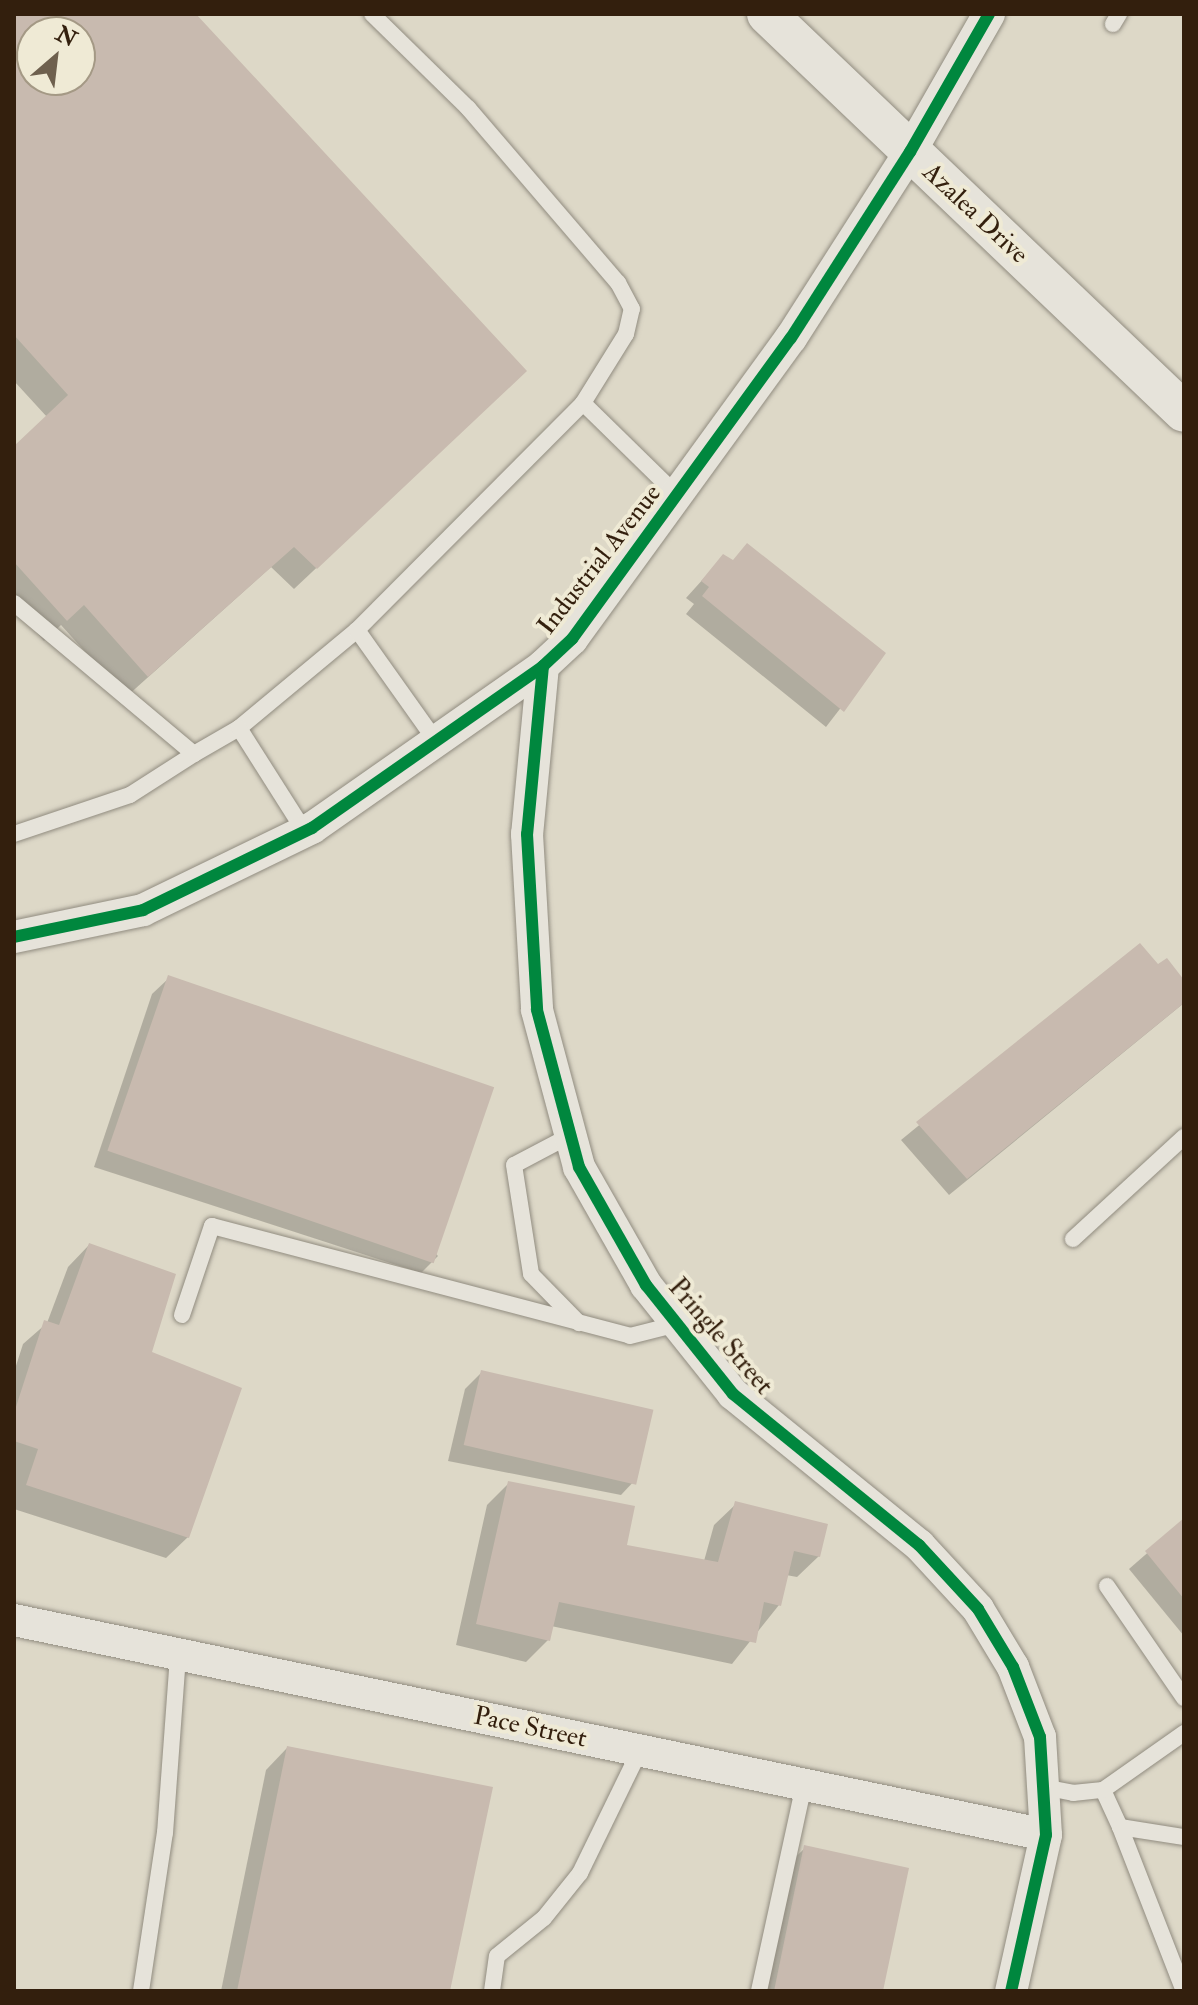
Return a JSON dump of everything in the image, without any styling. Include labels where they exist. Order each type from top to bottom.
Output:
[{"type":"street","name":"Industrial Avenue","points":[[14,937],[143,910],[305,832],[543,666],[572,639],[791,338],[910,152],[989,14]]},
{"type":"street","name":"Azalea Drive","points":[[784,25],[910,152],[1184,412]]},
{"type":"street","name":"Pringle Street","points":[[543,666],[527,834],[537,1010],[579,1167],[646,1285],[733,1394],[919,1545],[978,1609],[1013,1667],[1040,1737],[1046,1835],[1011,1991]]},
{"type":"street","name":"Pace Street","points":[[14,1620],[1046,1835]]},
{"type":"lane","points":[[14,834],[130,795],[239,728],[357,630],[583,403],[626,334],[632,309],[618,283],[468,108],[372,14]]},
{"type":"lane","points":[[583,403],[678,496]]},
{"type":"lane","points":[[14,603],[194,754]]},
{"type":"lane","points":[[357,630],[436,741]]},
{"type":"lane","points":[[239,728],[305,832]]},
{"type":"lane","points":[[571,1135],[514,1165],[531,1274],[581,1325]]},
{"type":"lane","points":[[1073,1239],[1184,1137]]},
{"type":"lane","points":[[182,1315],[212,1226],[630,1336],[677,1324]]},
{"type":"lane","points":[[1107,1586],[1184,1698]]},
{"type":"lane","points":[[141,1991],[165,1833],[178,1654]]},
{"type":"lane","points":[[1043,1787],[1073,1793],[1103,1790],[1184,1733]]},
{"type":"lane","points":[[492,1991],[497,1956],[544,1918],[580,1873],[640,1750]]},
{"type":"lane","points":[[759,1991],[804,1784]]},
{"type":"lane","points":[[1103,1790],[1184,1991]]},
{"type":"lane","points":[[1120,1827],[1184,1837]]},
{"type":"building","points":[[14,14],[196,14],[527,371],[317,569],[294,547],[148,677],[84,605],[67,621],[14,562],[14,446],[68,395],[14,335]]},
{"type":"building","points":[[747,543],[886,653],[844,712],[702,596],[709,587],[701,581],[723,554],[733,560]]},
{"type":"building","points":[[1140,943],[1158,964],[1167,958],[1184,980],[1184,1003],[967,1179],[916,1122]]},
{"type":"building","points":[[168,975],[494,1087],[434,1263],[107,1151]]},
{"type":"building","points":[[89,1243],[176,1274],[152,1352],[242,1388],[189,1538],[26,1485],[38,1449],[14,1441],[14,1413],[44,1320],[59,1325]]},
{"type":"building","points":[[481,1370],[653,1410],[636,1485],[464,1445]]},
{"type":"building","points":[[508,1481],[635,1506],[627,1545],[718,1562],[735,1501],[828,1524],[820,1557],[794,1551],[781,1606],[764,1602],[756,1643],[559,1602],[550,1641],[476,1624]]},
{"type":"building","points":[[1184,1518],[1184,1599],[1145,1551]]},
{"type":"building","points":[[287,1746],[493,1787],[450,1991],[237,1991]]},
{"type":"building","points":[[804,1845],[909,1868],[883,1991],[774,1991]]},
{"type":"cycle path","points":[[14,937],[143,910],[312,828],[543,666],[572,639],[791,338],[910,152],[989,14]]},
{"type":"cycle path","points":[[543,666],[527,834],[537,1010],[579,1167],[646,1285],[733,1394],[919,1545],[978,1609],[1013,1667],[1040,1737],[1046,1835],[1011,1991]]}]
